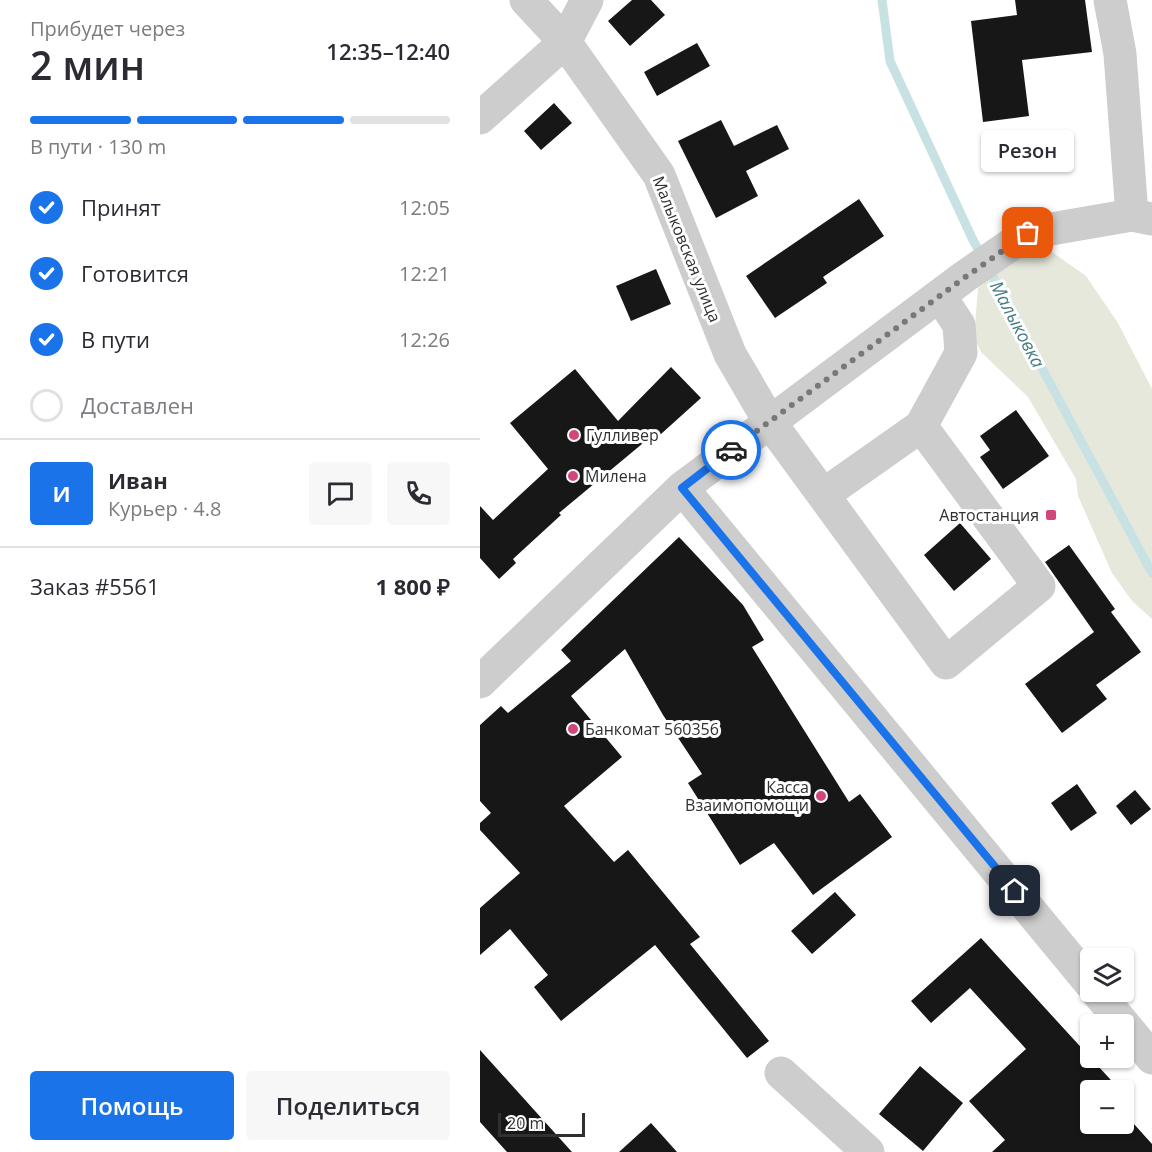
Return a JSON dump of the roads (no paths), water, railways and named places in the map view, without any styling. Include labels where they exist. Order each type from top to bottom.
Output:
[{"type":"street","name":"Малыковская улица","points":[[526,0],[565,42],[659,176],[730,354],[769,422],[946,663],[1039,586],[921,426]]},
{"type":"street","points":[[480,118],[565,42],[587,0]]},
{"type":"street","points":[[480,682],[682,488],[1028,233],[1142,217],[1120,54],[1110,0]]},
{"type":"street","points":[[823,495],[921,426],[961,353],[959,325],[952,287]]},
{"type":"street","points":[[682,488],[1080,971]]},
{"type":"street","points":[[1106,1002],[1152,1058]]},
{"type":"street","points":[[781,1073],[868,1152]]},
{"type":"waterway","name":"Малыковка","points":[[882,0],[890,61],[972,238],[1152,573]]},
{"type":"place","name":"Резон","points":[[1028,233]]},
{"type":"place","name":"Гулливер","points":[[574,435]]},
{"type":"place","name":"Милена","points":[[573,476]]},
{"type":"place","name":"Автостанция","points":[[1051,515]]},
{"type":"place","name":"Банкомат 560356","points":[[573,729]]},
{"type":"place","name":"Касса Взаимопомощи","points":[[821,796]]}]
